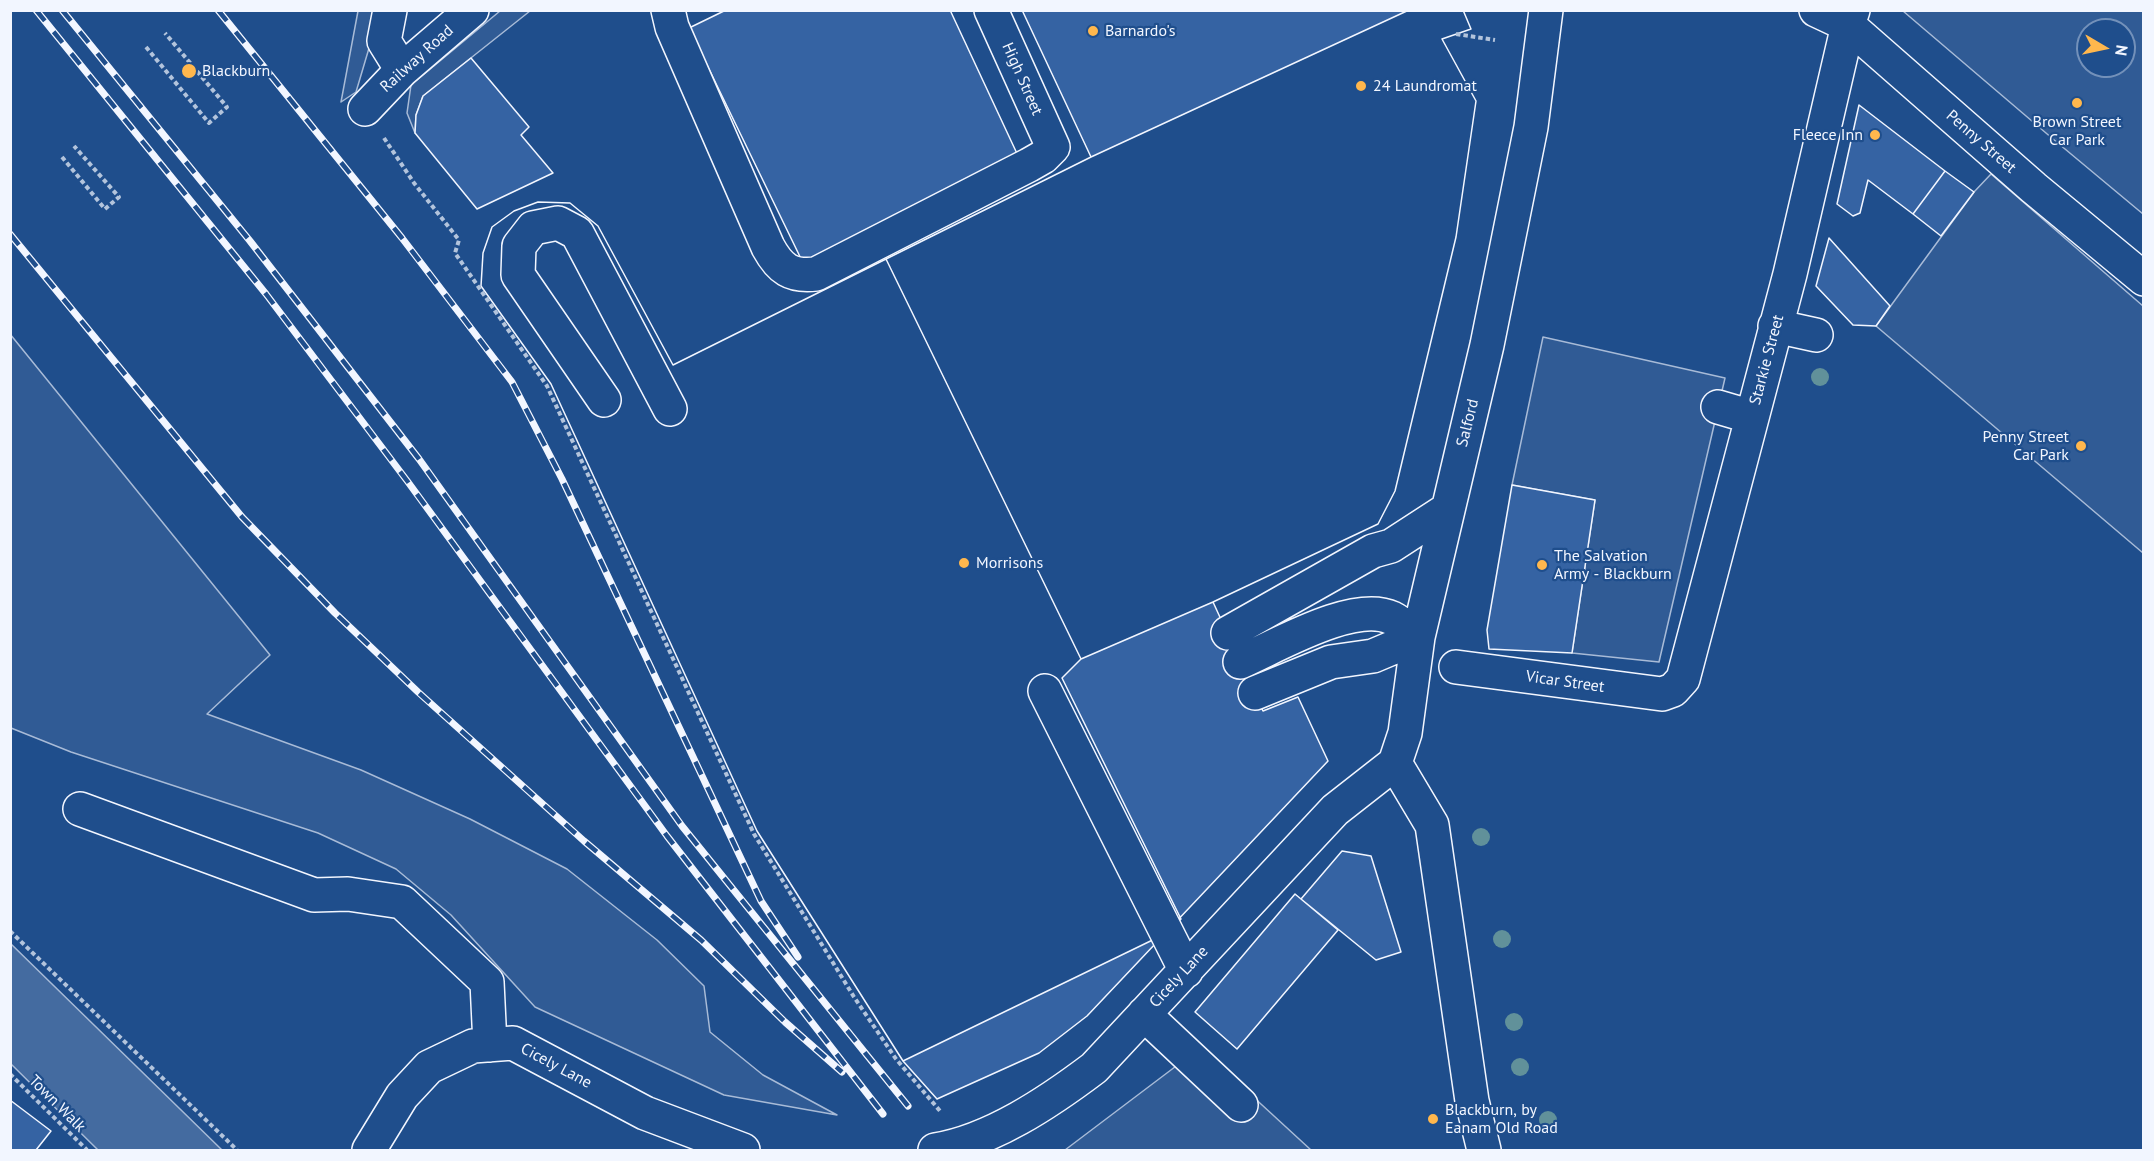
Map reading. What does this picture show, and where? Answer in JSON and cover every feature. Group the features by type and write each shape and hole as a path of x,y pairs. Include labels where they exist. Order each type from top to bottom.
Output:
{"street":[{"path":"390,10 384,41 402,70"},
{"name":"Railway Road","path":"365,109 402,70 471,10"},
{"name":"High Street","path":"668,10 672,27 768,248 777,264 788,272 800,276 816,274 1036,161 1053,147 991,10"},
{"name":"Salford","path":"1395,763 1405,733 1418,637 1487,345 1529,138 1546,10"},
{"name":"Penny Street","path":"1816,10 1851,18 2034,188 2144,279"},
{"name":"Starkie Street","path":"1673,690 1683,679 1689,662 1790,274 1851,18"},
{"path":"604,400 518,275 519,246 533,228 558,223 577,233 670,409"},
{"path":"1775,326 1816,335"},
{"path":"1718,408 1752,417"},
{"path":"1418,637 1392,618 1372,613 1339,619 1234,648 1373,551 1391,546 1448,509"},
{"path":"1255,693 1331,662 1373,656 1418,637"},
{"name":"Vicar Street","path":"1456,667 1647,693 1673,690"},
{"path":"1044,690 1186,971"},
{"path":"1395,763 1432,825 1472,1101 1484,1150"},
{"name":"Cicely Lane","path":"935,1150 981,1135 1050,1101 1094,1068 1335,810 1395,763"},
{"path":"80,809 314,895 348,894 402,902 487,982 490,1045"},
{"path":"1144,1014 1241,1105"},
{"name":"Cicely Lane","path":"369,1150 402,1096 429,1067 473,1046 513,1043 645,1113 743,1150"}],"path":[{"path":"146,46 209,123 227,107 165,33"},
{"path":"1456,34 1495,40"},
{"path":"365,109 414,183 459,240 455,253 547,386 753,834 896,1059 940,1112 951,1108"},
{"path":"63,157 105,209 119,197 74,146"},
{"path":"10,931 237,1150"},
{"name":"Town Walk","path":"10,1074 87,1150"}],"shaded area":[{"path":"358,11 380,11 356,92 341,102"},
{"path":"500,11 530,11 423,96 416,115 415,133 407,113 411,85"},
{"name":"Brown Street Car Park","path":"1903,11 2143,11 2143,214 2053,139"},
{"name":"Penny Street Car Park","path":"1991,174 2143,306 2143,553 1876,326 1974,192"},
{"path":"10,334 270,655 207,714 361,770 470,819 567,869 657,940 704,986 710,1032 763,1075 837,1115 724,1095 535,1007 451,915 396,869 318,833 71,752 11,728"},
{"path":"1543,337 1725,378 1659,662 1572,653 1595,500 1512,485"},
{"path":"10,943 222,1150 98,1150 11,1064"},
{"path":"1200,1048 1311,1150 1065,1150"}],"building":[{"path":"726,10 950,10 1020,160 805,267 689,28"},
{"name":"Morrisons","path":"1022,10 1463,10 1471,29 1442,39 1476,101 1456,237 1395,491 1378,524 1213,602 1263,711 1298,697 1328,761 1087,1016 1039,1053 937,1099 903,1061 757,831 551,384 481,286 483,253 492,227 514,211 538,202 570,203 598,226 673,365 1091,157"},
{"name":"Morrisons","path":"1409,10 1463,10 1471,29 1442,39 1476,101 1456,237 1395,491 1378,524 1213,602 1081,659 886,259 1091,157"},
{"path":"471,58 529,127 521,135 553,173 477,209 415,133 416,115 423,96"},
{"name":"Fleece Inn","path":"1859,105 1945,171 1913,214 1868,180 1860,213 1853,216 1837,204"},
{"path":"1945,171 1974,192 1941,236 1913,214"},
{"path":"538,202 570,203 598,226 673,365 886,259 1081,659 1062,678 1181,919 1167,933 903,1061 757,831 551,384 481,286 483,253 492,227 514,211"},
{"path":"1829,238 1890,306 1876,326 1853,325 1816,286"},
{"name":"The Salvation Army - Blackburn","path":"1512,485 1595,500 1572,653 1489,649 1487,630"},
{"path":"1342,851 1371,856 1401,952 1376,960 1301,899"},
{"path":"1295,894 1338,930 1237,1049 1195,1012"},
{"path":"10,1100 51,1131 36,1150 10,1150"}],"railway":[{"path":"36,10 266,294 408,482 667,836 883,1114"},
{"path":"62,10 250,241 419,459 682,826 908,1106"},
{"path":"218,10 402,238 512,382 562,479 761,901 798,957"},
{"path":"10,234 242,517 335,613 418,692 584,841 701,940 785,1022 842,1072"}],"place":[{"name":"Barnardo's","path":"1093,31"},
{"name":"Blackburn","path":"189,71"},
{"name":"24 Laundromat","path":"1361,86"},
{"name":"Brown Street Car Park","path":"2077,103"},
{"name":"Fleece Inn","path":"1875,135"},
{"name":"Penny Street Car Park","path":"2081,446"},
{"name":"Morrisons","path":"964,563"},
{"name":"The Salvation Army - Blackburn","path":"1542,565"},
{"name":"Blackburn, by Eanam Old Road","path":"1433,1119"}]}
